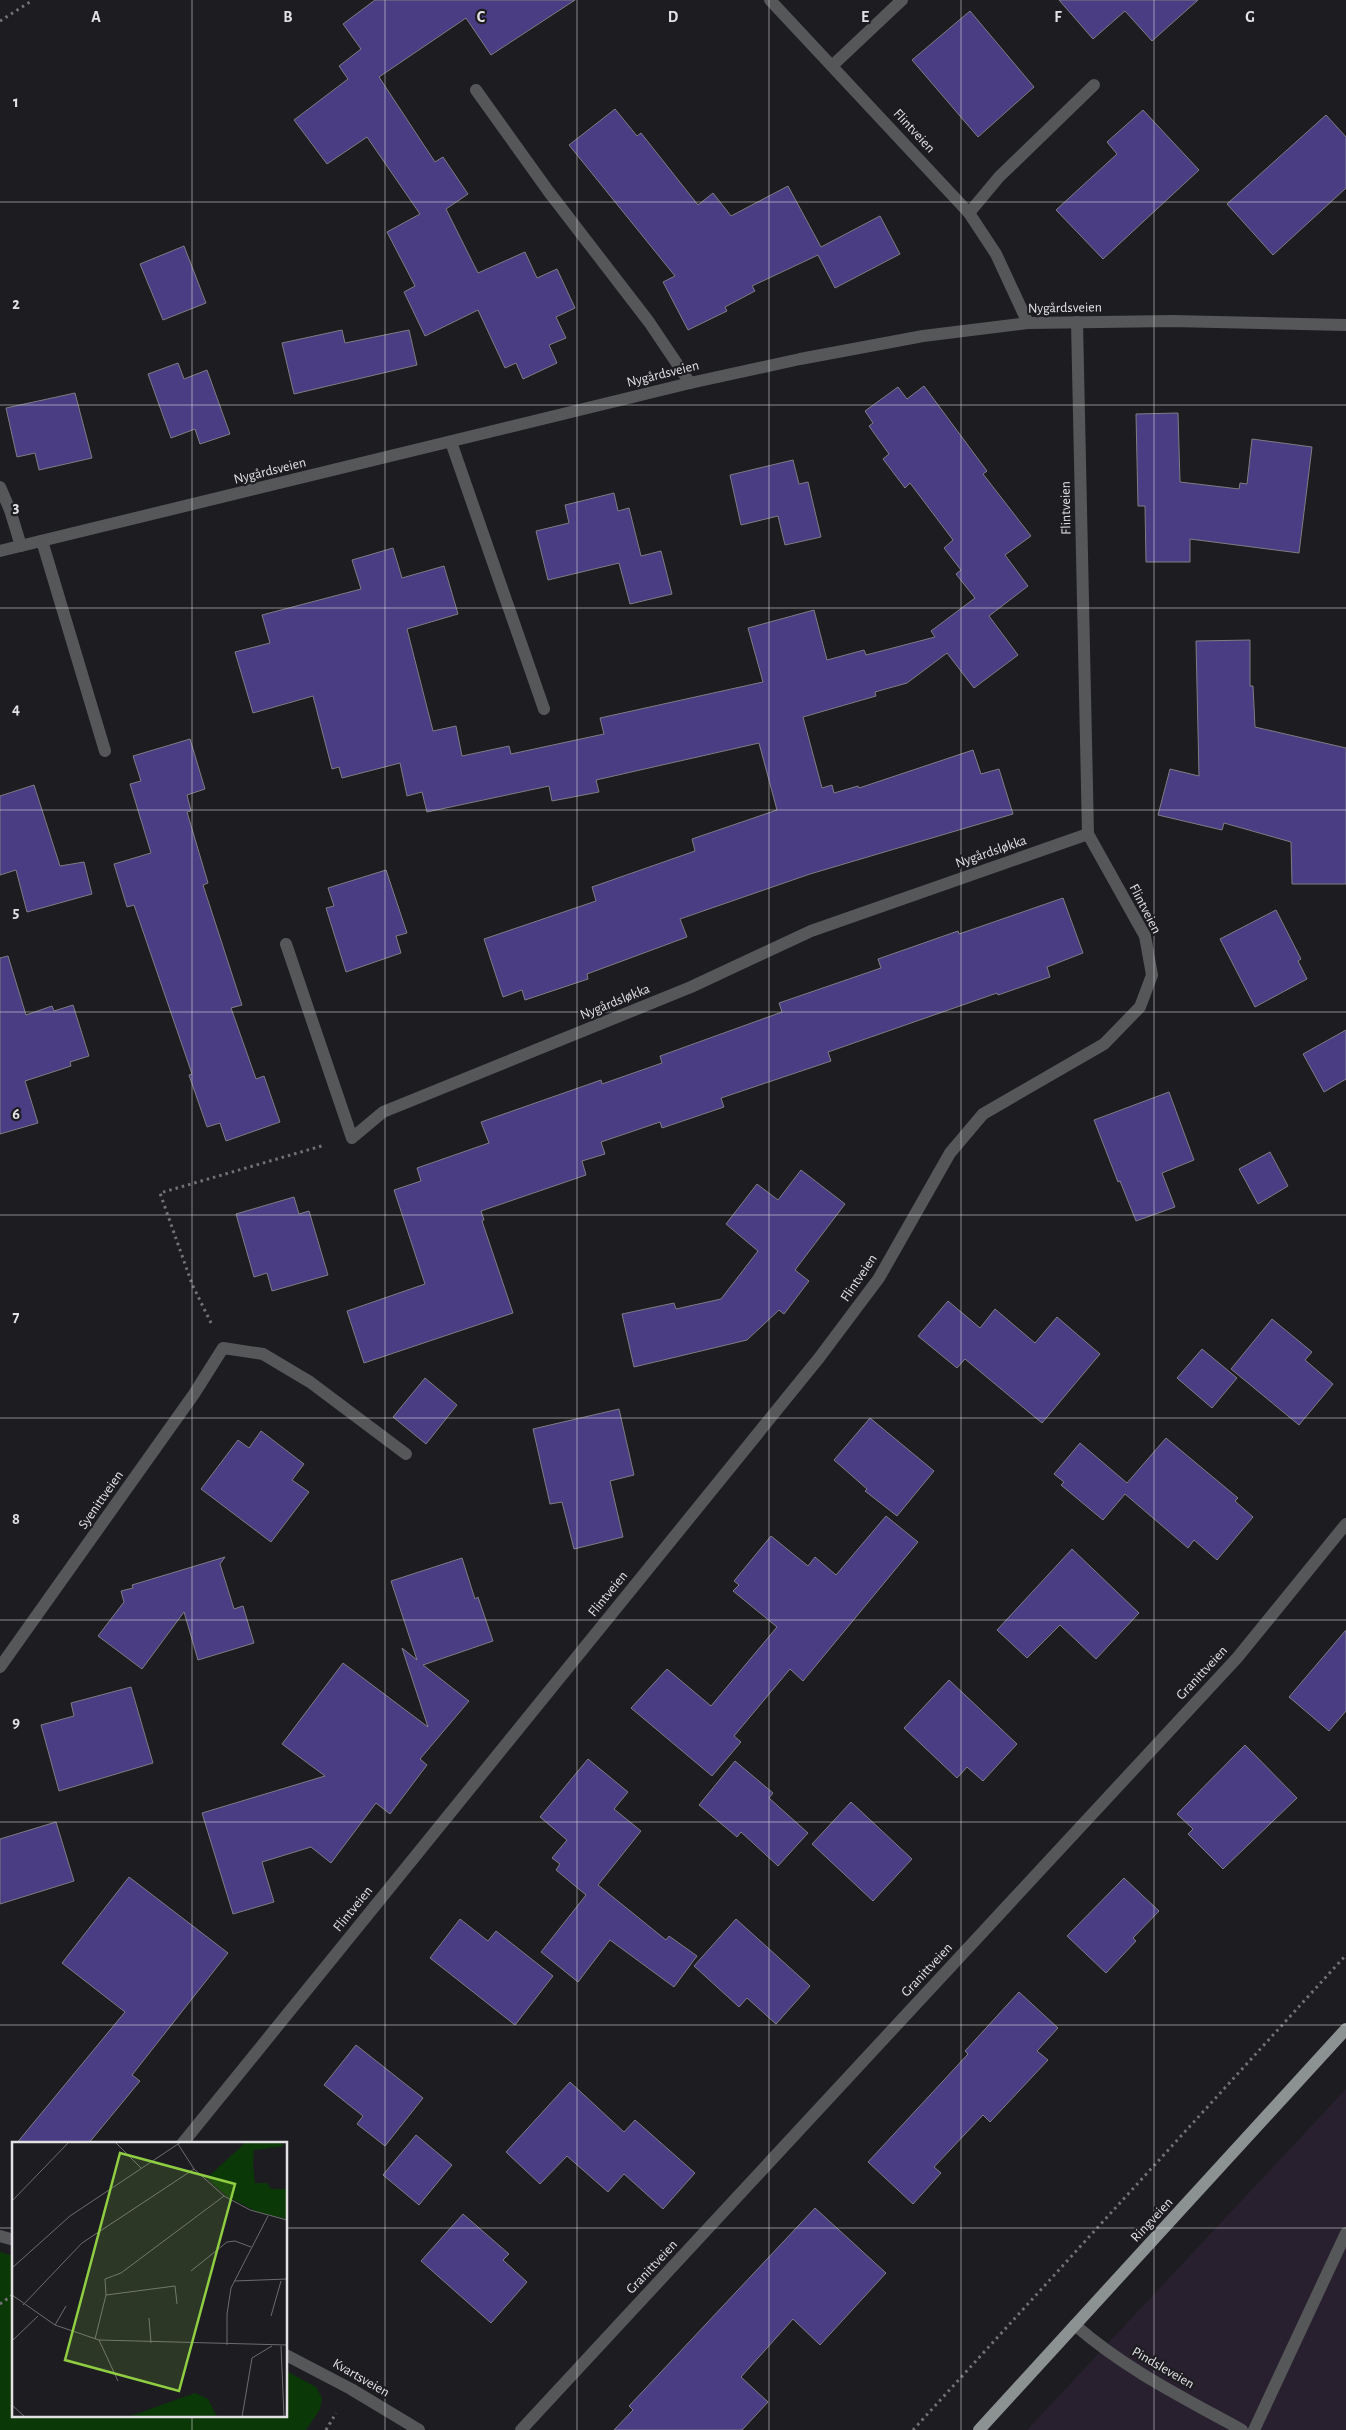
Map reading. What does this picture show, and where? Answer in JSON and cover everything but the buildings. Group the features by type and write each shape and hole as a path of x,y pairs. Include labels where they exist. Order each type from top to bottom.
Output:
{"main road":[{"name":"Ringveien","path":"979,2430 1346,2029"}],"street":[{"name":"Flintveien","path":"770,0 833,65 969,213 996,254 1028,323"},
{"path":"833,65 902,0"},
{"path":"969,213 999,177 1094,85"},
{"path":"476,90 549,192 648,322 690,383"},
{"name":"Nygårdsveien","path":"0,551 690,383 800,358 923,336 1028,323 1172,321 1346,325"},
{"name":"Flintveien","path":"184,2142 819,1358 879,1278 950,1152 983,1114 1104,1044 1140,1007 1152,975 1145,936 1088,834 1077,322"},
{"path":"451,442 544,709"},
{"path":"0,487 10,510 21,546"},
{"path":"42,541 105,751"},
{"name":"Nygårdsløkka","path":"352,1138 383,1112 691,987 811,931 1088,834"},
{"path":"286,944 352,1138"},
{"path":"222,1348 263,1354 310,1382 406,1454"},
{"name":"Syenittveien","path":"0,1667 188,1402 222,1348"},
{"name":"Granittveien","path":"521,2430 1237,1658 1346,1524"},
{"path":"1254,2430 1346,2233"},
{"name":"Pindsleveien","path":"1075,2325 1099,2346 1139,2374 1242,2430"},
{"name":"Kvartsveien","path":"288,2355 351,2389 420,2430"}],"path":[{"path":"0,21 33,0"},
{"path":"222,1348 192,1284 160,1193 352,1138"},
{"path":"912,2430 1346,1956"},
{"path":"0,2304 12,2295"}],"shaded area":[{"path":"1346,2089 1346,2430 1027,2430"}],"green space":[{"path":"0,2252 12,2255 12,2418 288,2418 288,2372 316,2387 322,2398 320,2409 306,2430 0,2430"}]}
